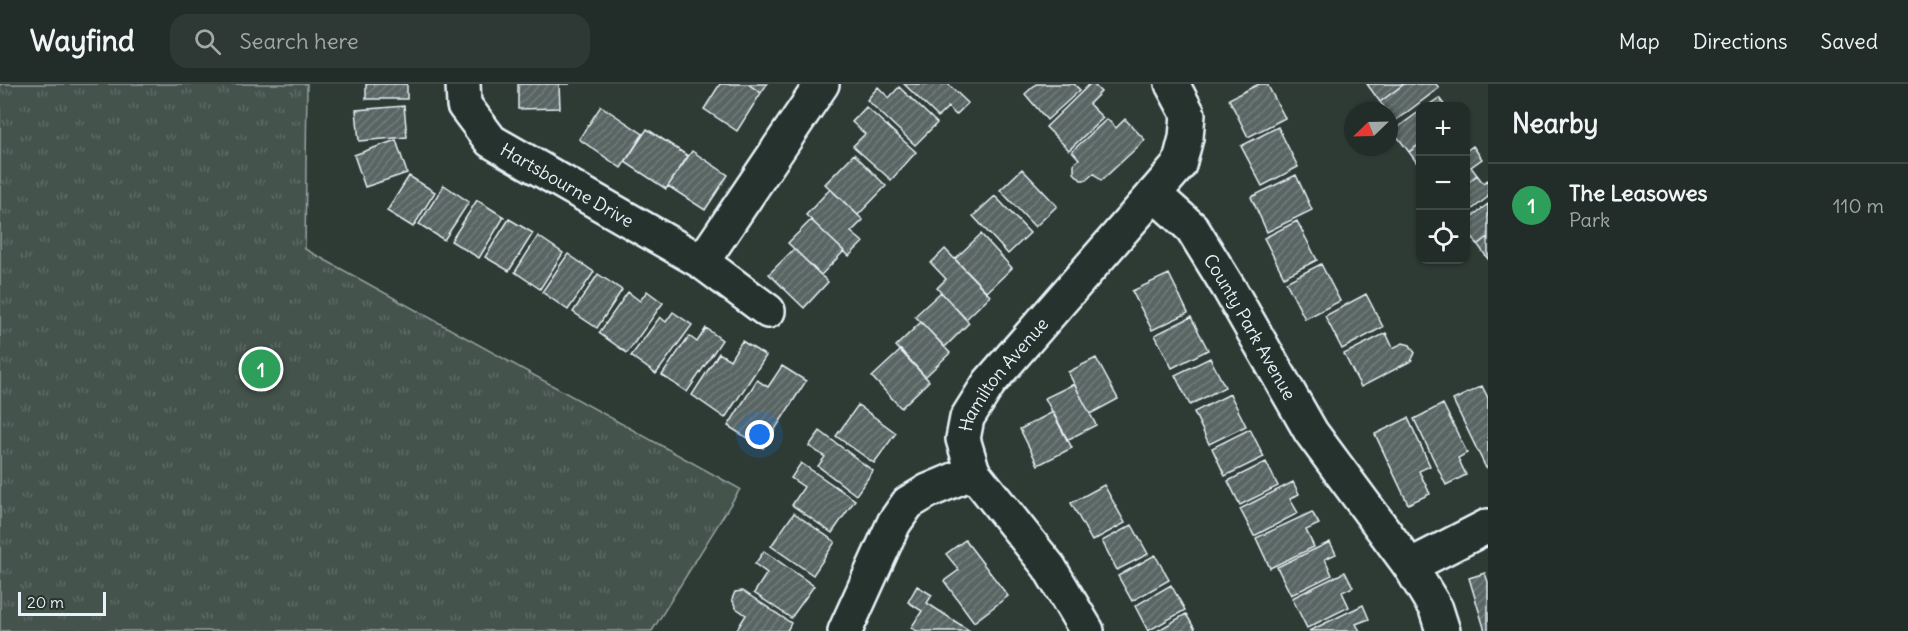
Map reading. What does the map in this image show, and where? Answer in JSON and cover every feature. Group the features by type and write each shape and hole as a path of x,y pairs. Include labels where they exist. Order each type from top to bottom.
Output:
{"street":[{"name":"Hartsbourne Drive","path":"463,84 464,105 491,141 702,262 768,310"},
{"path":"702,262 822,84"},
{"path":"1154,194 1179,165 1186,138 1188,114 1172,84"},
{"name":"Hamilton Avenue","path":"1087,631 1049,567 973,472 963,440 967,418 989,383 1154,194"},
{"name":"County Park Avenue","path":"1154,194 1192,228 1311,432 1410,566 1436,609 1443,631"},
{"path":"845,631 894,523 908,503 928,491 973,472"},
{"path":"1410,566 1488,525"}],"green space":[{"path":"0,84 307,84 305,249 740,489 652,631 0,631"}],"building":[{"path":"366,84 407,84 407,99 366,99"},
{"path":"518,84 559,84 560,108 518,109"},
{"path":"720,84 748,84 761,93 737,131 704,109"},
{"path":"748,84 767,84 761,93"},
{"path":"904,84 948,84 968,103 956,115 948,107 938,117"},
{"path":"1036,84 1074,84 1080,90 1047,120 1025,94"},
{"path":"1090,84 1101,92 1089,104 1103,118 1069,150 1046,127"},
{"path":"1259,84 1267,84 1285,118 1248,137 1229,99"},
{"path":"1367,84 1404,84 1380,102"},
{"path":"1404,84 1436,84 1439,88 1420,102 1416,102 1416,105 1398,119 1398,102 1380,102"},
{"path":"878,87 889,98 899,87 937,123 915,145 867,100"},
{"path":"404,106 407,137 359,141 356,110"},
{"path":"601,106 643,134 621,168 579,139"},
{"path":"866,107 916,152 891,180 853,146 865,134 852,122"},
{"path":"1416,114 1416,147 1409,152 1398,138 1398,127"},
{"path":"1107,119 1116,128 1125,119 1145,140 1101,181 1094,173 1086,180 1081,180 1074,173 1074,164 1079,159 1072,151"},
{"path":"1278,127 1298,167 1262,186 1241,146"},
{"path":"647,129 688,156 666,189 625,162"},
{"path":"396,140 407,173 365,187 354,155"},
{"path":"1473,146 1482,159 1471,167 1477,175 1470,181 1470,156 1470,148"},
{"path":"1416,147 1416,162 1409,152"},
{"path":"692,151 728,175 705,210 668,186"},
{"path":"854,154 886,186 858,215 825,184"},
{"path":"1022,169 1057,206 1035,227 1000,190"},
{"path":"1296,175 1312,210 1267,232 1251,197"},
{"path":"1477,175 1483,183 1488,180 1488,197 1470,211 1470,210 1470,181"},
{"path":"409,176 435,192 413,227 387,211"},
{"path":"444,185 469,202 444,240 419,224"},
{"path":"830,189 863,220 851,232 863,242 849,256 806,215"},
{"path":"995,196 1030,233 1008,254 973,216"},
{"path":"477,200 504,217 479,258 451,241"},
{"path":"1488,204 1488,237 1478,245 1470,234 1470,218"},
{"path":"509,219 533,233 509,271 485,257"},
{"path":"811,220 844,251 821,275 788,243"},
{"path":"1297,221 1317,260 1284,277 1264,238"},
{"path":"981,234 1012,268 987,292 955,259"},
{"path":"538,236 563,253 540,289 515,272"},
{"path":"1488,237 1488,259 1478,245"},
{"path":"794,249 828,282 804,308 769,274"},
{"path":"945,249 990,296 966,319 937,288 946,279 931,263"},
{"path":"568,254 594,272 568,310 542,292"},
{"path":"1321,264 1340,301 1305,319 1286,282"},
{"path":"598,274 622,290 597,328 573,312"},
{"path":"1169,274 1188,313 1152,330 1132,291"},
{"path":"647,291 663,303 627,353 599,333 628,292 640,301"},
{"path":"941,292 969,323 945,347 915,316"},
{"path":"1366,294 1383,327 1342,349 1325,316"},
{"path":"673,312 692,325 656,374 631,356 660,317 666,322"},
{"path":"1191,317 1208,350 1172,368 1155,335"},
{"path":"921,322 950,353 925,377 896,346"},
{"path":"706,328 722,340 687,392 662,375 689,336 697,342"},
{"path":"1386,333 1393,348 1403,343 1410,345 1415,353 1411,361 1361,387 1344,354"},
{"path":"742,341 766,356 725,418 692,395 719,353 730,360"},
{"path":"901,350 929,381 901,408 872,377"},
{"path":"1096,358 1118,399 1090,414 1068,372"},
{"path":"1210,358 1225,387 1190,405 1175,375"},
{"path":"782,366 806,381 763,448 728,426 757,380 768,387"},
{"path":"1074,384 1096,425 1067,440 1045,398"},
{"path":"1482,386 1488,398 1488,467 1486,468 1453,400"},
{"path":"1230,394 1246,426 1209,444 1194,412"},
{"path":"1443,404 1467,453 1458,458 1466,475 1446,485 1414,419"},
{"path":"858,405 896,433 874,463 836,436"},
{"path":"1053,412 1072,448 1038,465 1020,429"},
{"path":"1408,418 1430,466 1419,471 1430,494 1408,504 1375,434"},
{"path":"1250,429 1264,457 1225,476 1212,448"},
{"path":"820,431 873,471 856,495 818,466 825,457 809,446"},
{"path":"1266,462 1278,486 1240,505 1228,481"},
{"path":"801,463 855,500 832,533 792,505 804,487 791,478"},
{"path":"1293,482 1299,494 1290,499 1298,513 1254,536 1240,509"},
{"path":"1104,485 1125,523 1092,541 1071,503"},
{"path":"1312,512 1319,524 1306,530 1314,547 1270,568 1256,538"},
{"path":"794,513 835,542 813,575 771,546"},
{"path":"1132,525 1148,554 1117,570 1102,541"},
{"path":"965,540 1008,596 974,622 944,581 959,570 946,554"},
{"path":"1330,542 1336,554 1325,559 1332,575 1291,595 1277,567"},
{"path":"764,551 814,586 791,618 754,593 767,573 755,564"},
{"path":"1155,555 1169,580 1132,601 1118,576"},
{"path":"1345,572 1353,587 1342,592 1349,607 1307,628 1292,598"},
{"path":"1485,573 1488,582 1488,631 1485,631 1469,578"},
{"path":"1171,585 1185,610 1148,631 1135,606"},
{"path":"917,586 932,595 927,603 970,631 917,631 911,628 922,611 908,602"},
{"path":"743,591 791,623 787,631 736,631 746,615 736,608 732,599 735,592"},
{"path":"1363,605 1369,619 1356,624 1360,631 1309,631"},
{"path":"1186,614 1196,631 1157,631"}],"place":[{"name":"The Leasowes","path":"261,369"}]}
